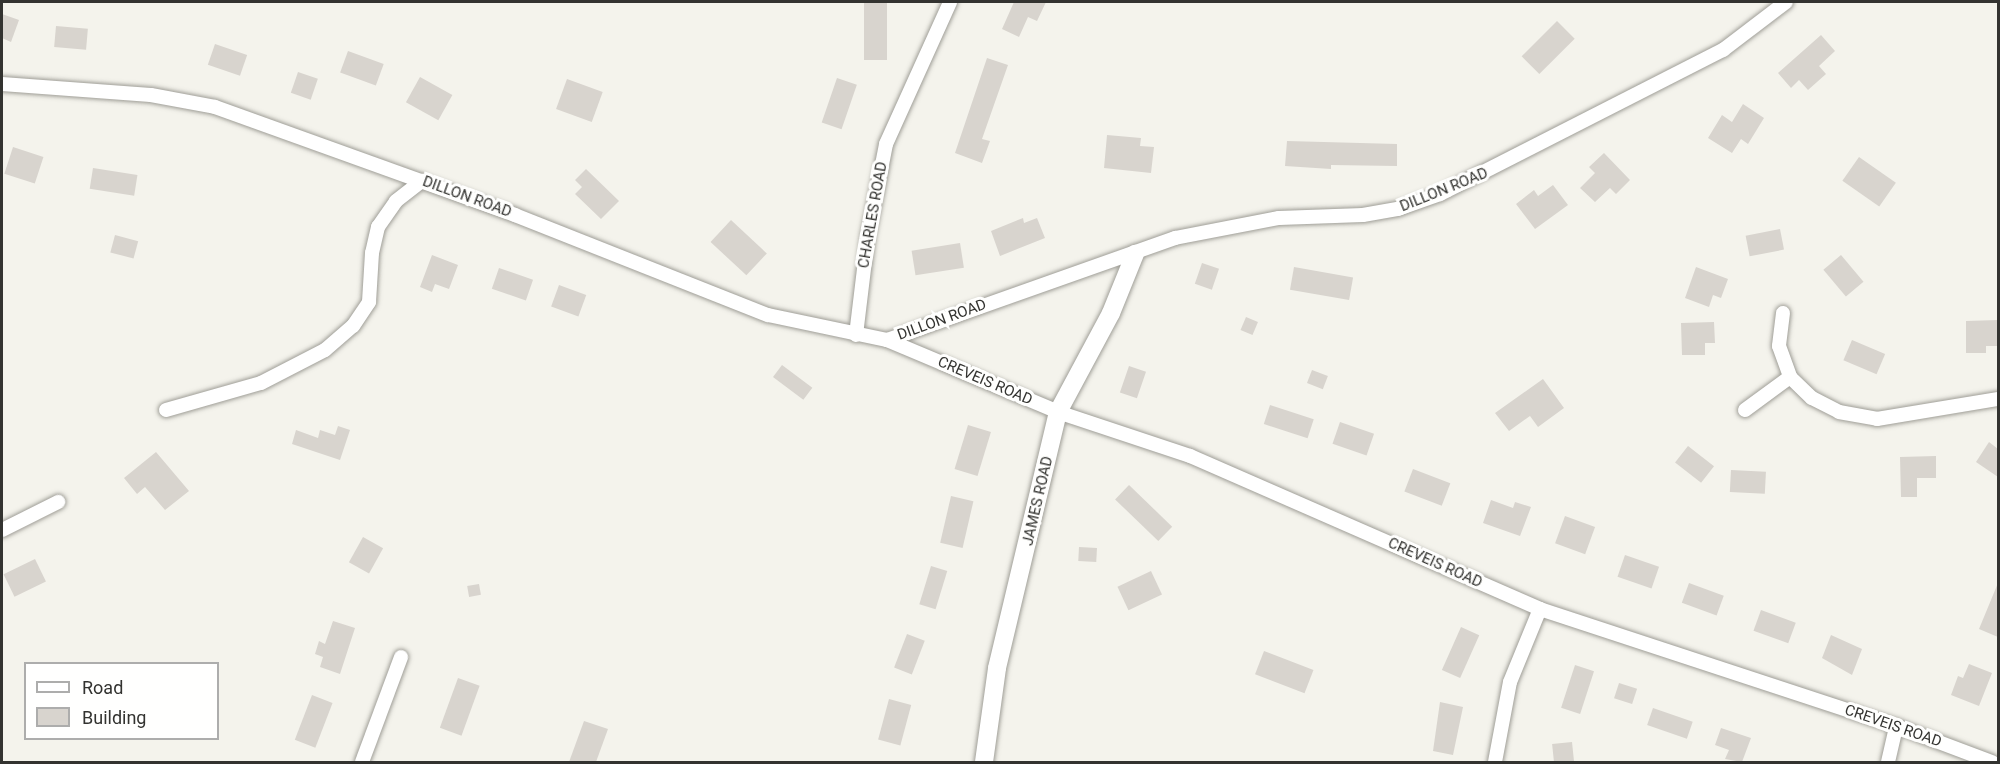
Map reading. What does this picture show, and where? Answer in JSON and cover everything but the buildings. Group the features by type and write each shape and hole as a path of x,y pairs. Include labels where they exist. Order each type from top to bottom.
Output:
{"street":[{"name":"CHARLES ROAD","path":"856,335 868,236 886,144 950,2"},
{"name":"DILLON ROAD","path":"2,84 179,99 214,107 422,181 768,315 887,340 1217,228 1279,218 1363,215 1398,209 1440,195 1723,50 1786,2"},
{"path":"166,410 272,378 326,350 353,326 369,302 372,253 378,227 396,201 422,181"},
{"name":"JAMES ROAD","path":"984,762 997,668 1058,412 1111,313 1135,254"},
{"path":"1783,313 1779,346 1790,377 1812,398 1839,412 1877,419 1998,399"},
{"name":"CREVEIS ROAD","path":"887,340 1058,412 1190,456 1540,609 1896,726 1992,762"},
{"path":"1745,410 1790,377"},
{"path":"2,530 58,502"},
{"path":"1495,762 1510,682 1540,609"},
{"path":"362,762 401,657"},
{"path":"1888,762 1896,726"}]}
